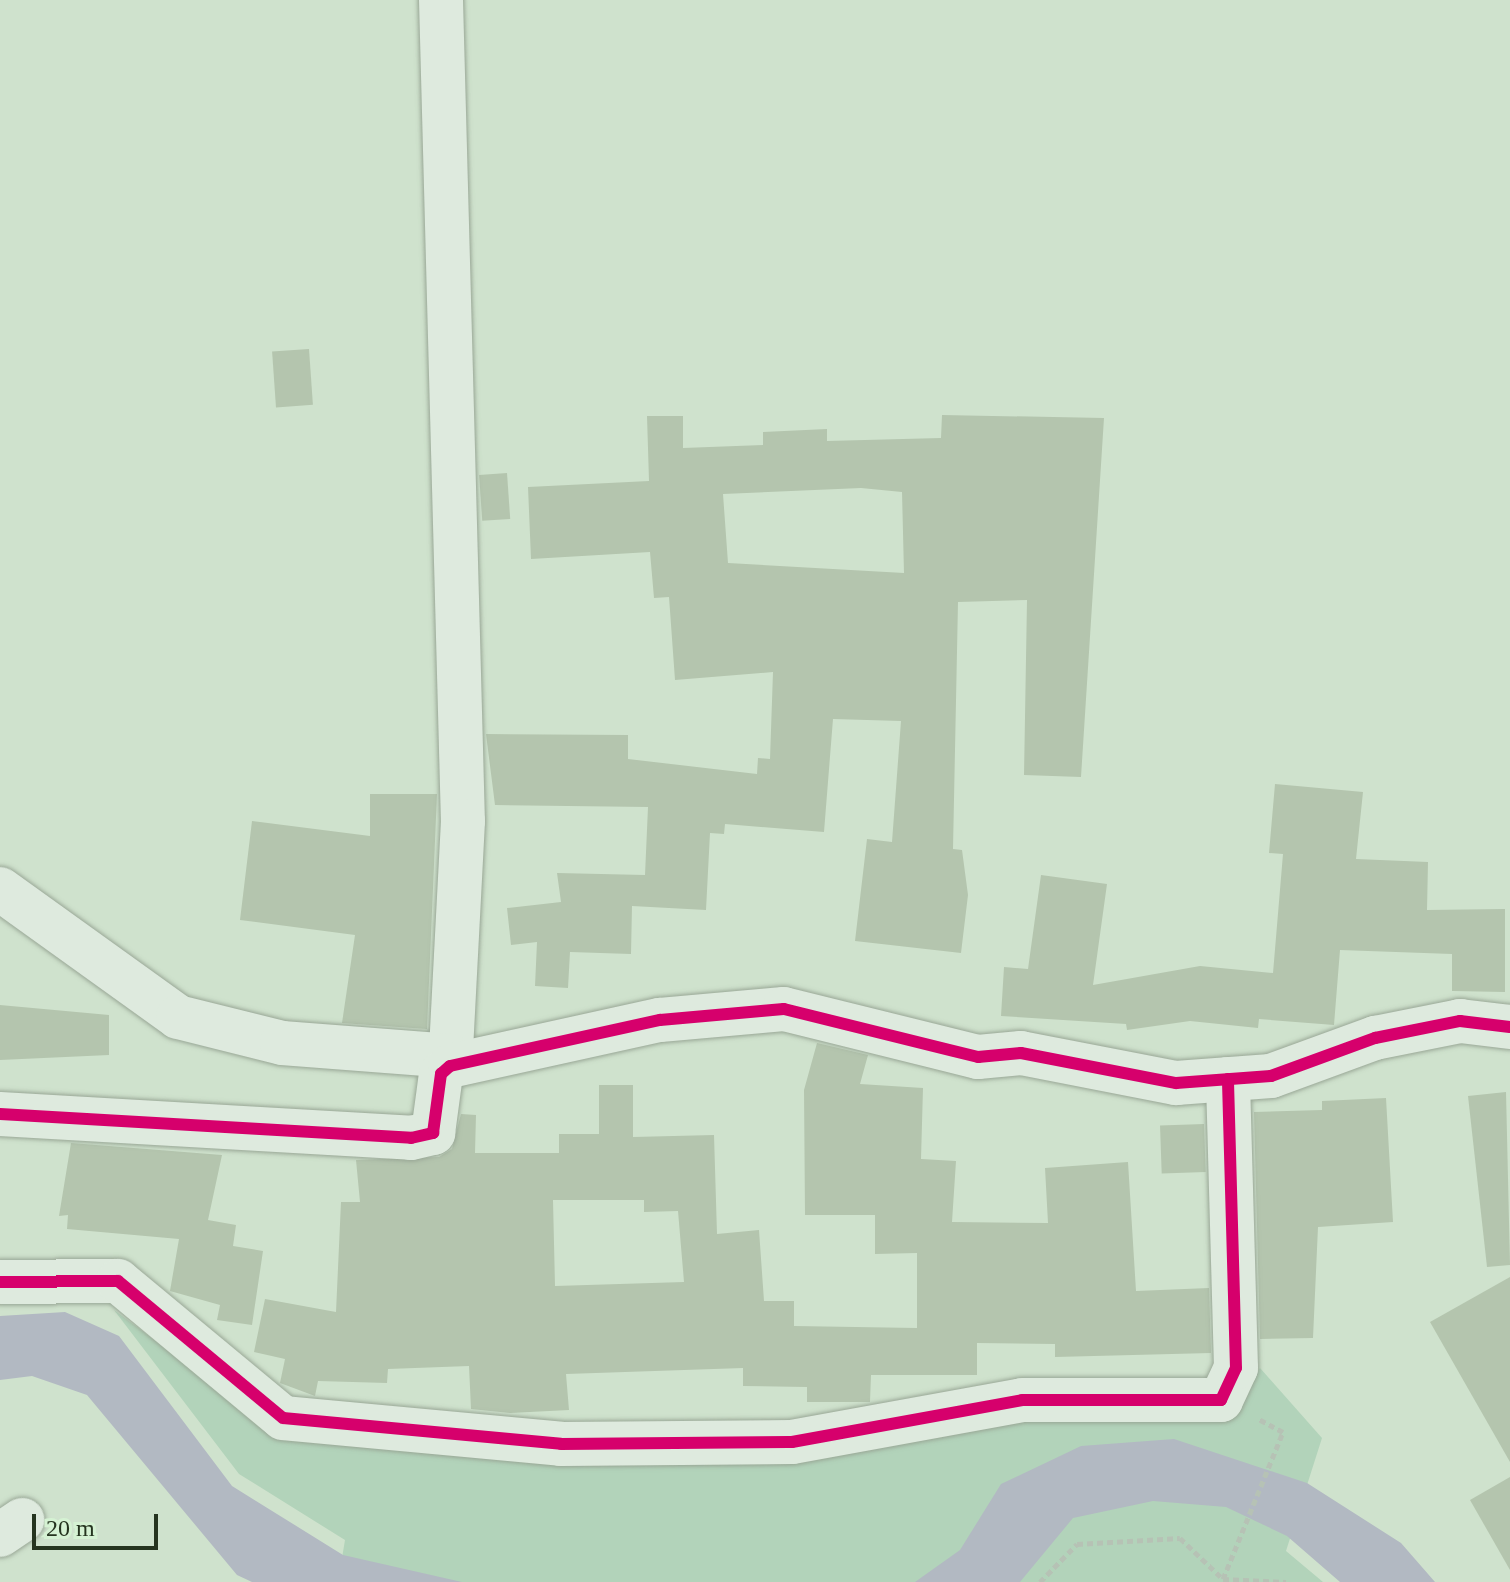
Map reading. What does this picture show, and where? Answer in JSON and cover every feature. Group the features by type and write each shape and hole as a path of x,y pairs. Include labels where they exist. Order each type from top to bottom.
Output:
{"street":[{"path":"0,1114 411,1138 433,1133 441,1074 451,1061 463,821 441,0"},
{"path":"0,889 178,1017 282,1043 451,1061 660,1020 784,1009 978,1057 1021,1053 1176,1083 1271,1076 1375,1038 1460,1021 1510,1027"},
{"path":"0,1282 118,1281 283,1418 561,1444 792,1442 1022,1400 1221,1400 1236,1368 1228,1079"}],"path":[{"path":"1223,1579 1272,1459"},
{"path":"1040,1582 1077,1544 1180,1538 1223,1579 1286,1582"}],"green space":[{"path":"114,1310 281,1434 1048,1414 1225,1418 1260,1368 1322,1438 1286,1551 1323,1582 338,1582 345,1540 239,1474"}],"shaded area":[{"path":"65,1312 119,1336 232,1486 343,1555 462,1582 252,1582 237,1575 87,1395 32,1376 0,1380 0,1316"},
{"path":"1174,1439 1307,1483 1401,1543 1435,1582 1340,1582 1287,1536 1226,1507 1153,1501 1073,1518 1020,1582 915,1582 960,1550 1001,1484 1081,1446"}],"building":[{"path":"309,349 313,405 276,407 272,352"},
{"path":"942,415 1104,418 1081,777 1024,775 1027,600 958,602 953,849 962,850 968,895 961,953 855,941 867,839 892,842 901,721 833,719 824,832 725,824 724,834 710,833 706,910 632,906 631,954 570,952 568,988 535,986 537,942 511,945 507,908 561,902 557,873 645,875 648,807 495,805 486,734 628,735 628,759 757,774 758,758 770,759 773,672 675,680 669,597 654,598 650,552 531,559 528,487 649,481 647,416 683,416 683,448 763,445 763,432 827,429 827,441 941,438","holes":["861,488 902,492 904,573 728,563 723,494"]},
{"path":"507,473 510,519 482,521 479,475"},
{"path":"1275,784 1363,792 1356,859 1428,862 1427,910 1505,909 1505,992 1452,991 1452,954 1340,950 1334,1025 1259,1019 1258,1028 1190,1021 1127,1030 1126,1024 1001,1016 1004,967 1028,969 1041,875 1107,884 1093,985 1200,966 1273,973 1283,854 1269,853"},
{"path":"370,794 437,794 427,1029 342,1023 355,935 240,920 252,821 370,836"},
{"path":"0,1005 109,1015 109,1055 0,1060"},
{"path":"817,1043 868,1055 860,1084 923,1088 921,1159 956,1161 952,1222 1048,1223 1045,1168 1128,1162 1136,1291 1209,1288 1211,1353 1055,1357 1055,1344 977,1343 977,1375 871,1375 870,1402 807,1402 807,1387 743,1386 743,1368 566,1374 569,1410 510,1413 471,1409 469,1366 388,1369 387,1383 318,1381 315,1396 280,1383 285,1359 254,1352 265,1299 336,1312 341,1202 360,1202 356,1160 439,1157 452,1149 461,1114 476,1115 475,1153 559,1153 559,1134 599,1134 599,1085 633,1085 633,1137 714,1135 717,1234 759,1230 764,1301 794,1301 794,1326 917,1328 917,1253 875,1254 875,1215 805,1215 804,1090","holes":["553,1200 644,1200 644,1212 678,1211 684,1282 555,1286"]},
{"path":"1506,1092 1510,1265 1487,1267 1468,1096"},
{"path":"1386,1098 1393,1222 1318,1227 1313,1338 1260,1339 1254,1112 1322,1110 1322,1101"},
{"path":"1204,1124 1206,1172 1162,1174 1160,1126"},
{"path":"71,1143 222,1155 208,1220 236,1225 233,1246 263,1251 252,1325 217,1320 220,1305 170,1291 179,1239 67,1229 68,1215 59,1216"},
{"path":"1510,1277 1510,1462 1430,1322"},
{"path":"1510,1477 1510,1570 1470,1500"}],"cycle path":[{"path":"0,1114 411,1138 433,1133 441,1074 450,1066 660,1020 784,1009 978,1057 1021,1053 1176,1083 1271,1076 1375,1038 1460,1021 1510,1027"},
{"path":"0,1282 118,1281 283,1418 561,1444 792,1442 1022,1400 1221,1400 1236,1368 1228,1079"}]}
